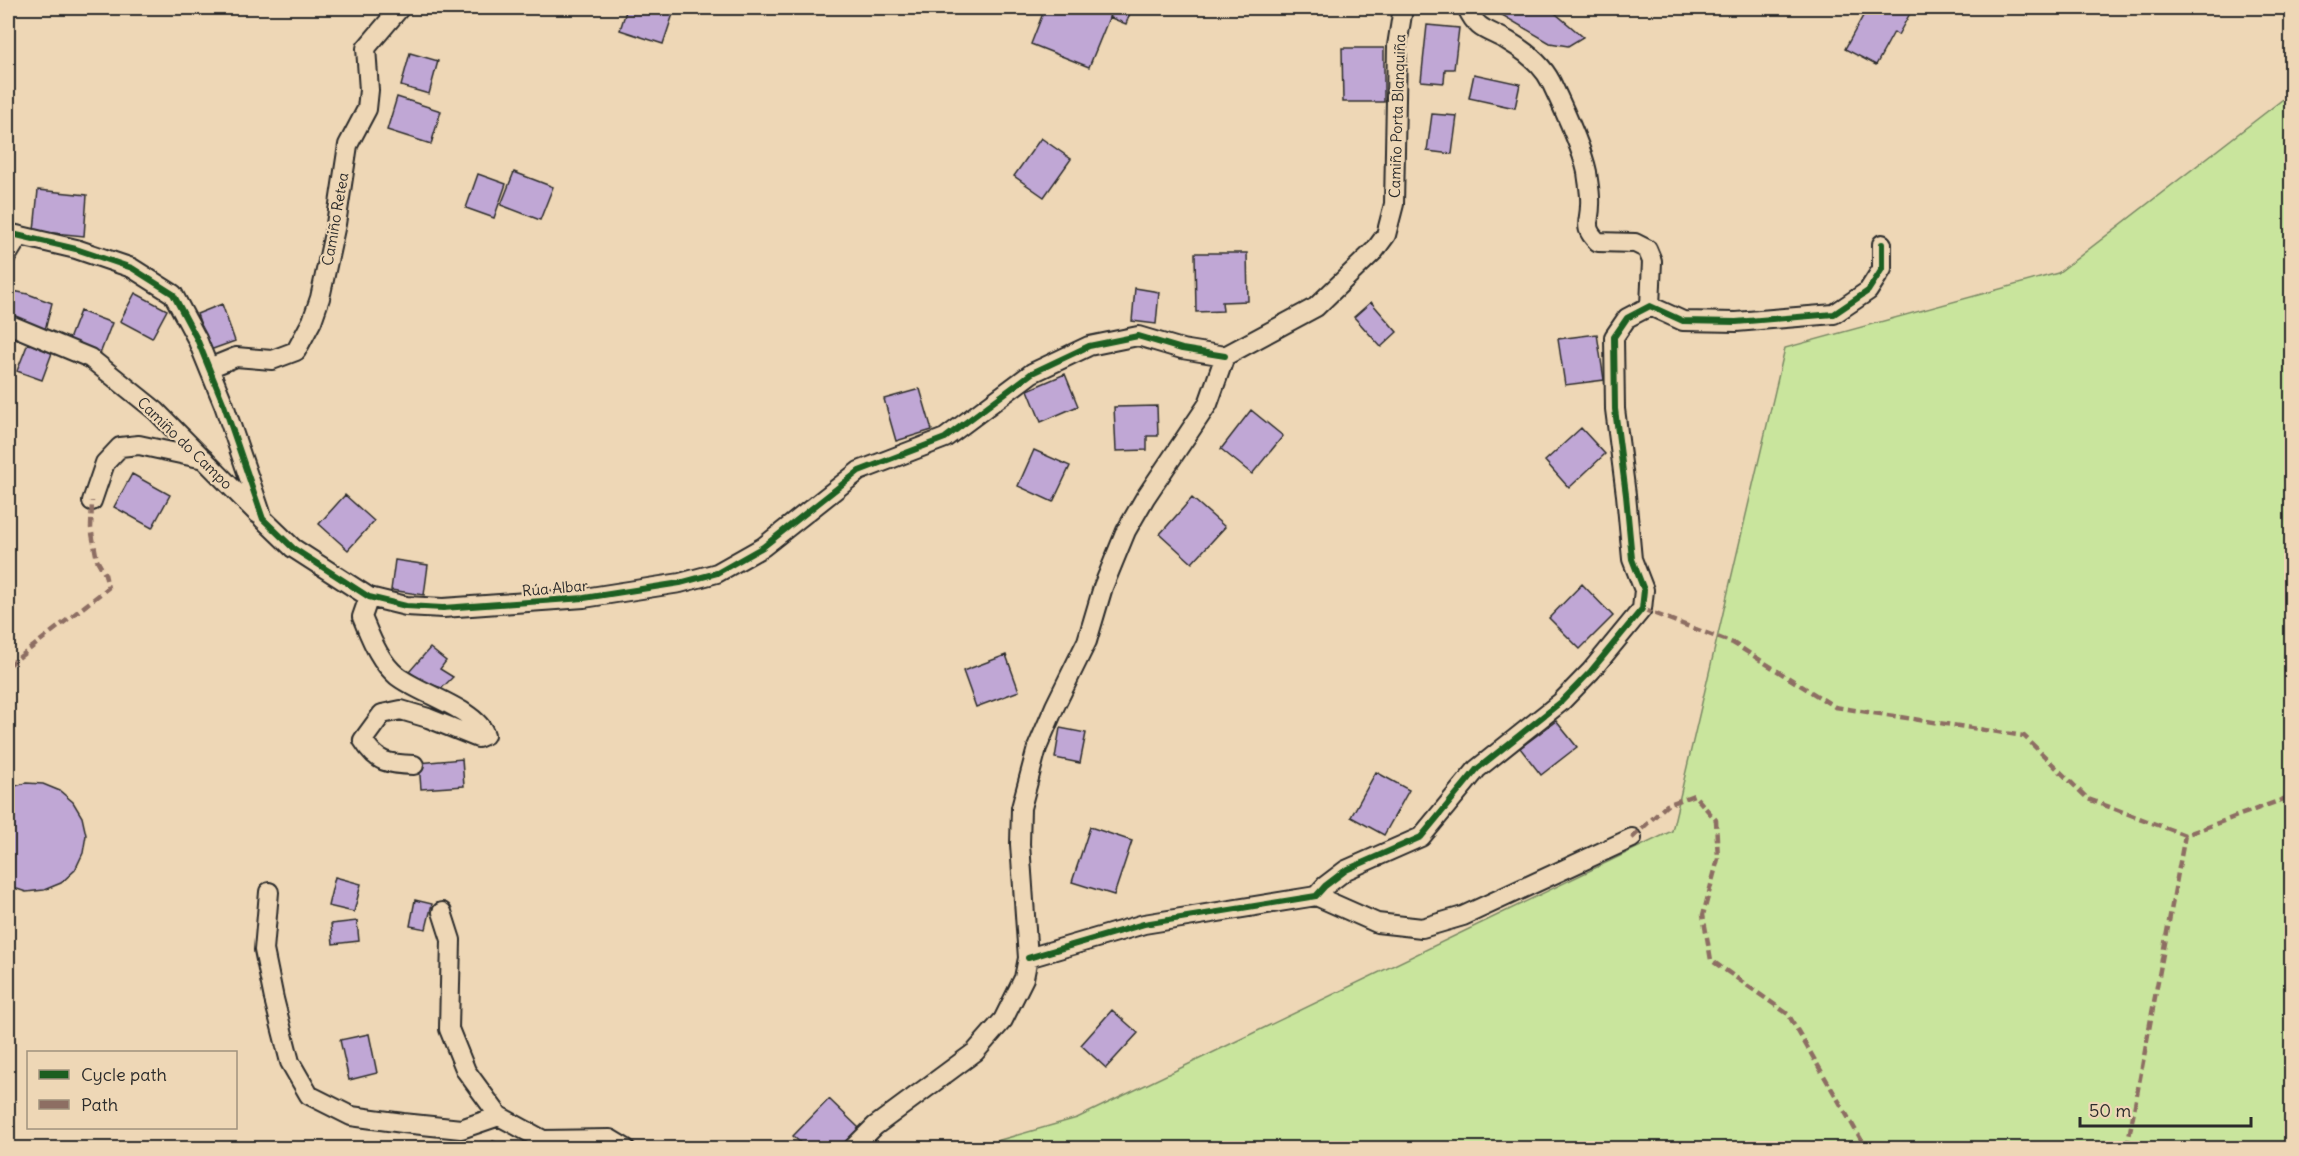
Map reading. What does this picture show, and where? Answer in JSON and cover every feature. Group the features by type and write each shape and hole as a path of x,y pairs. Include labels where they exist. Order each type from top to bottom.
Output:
{"street":[{"name":"Camiño Retea","path":"209,368 236,357 272,360 296,351 307,331 320,298 336,224 348,145 367,109 369,90 366,48 400,8"},
{"name":"Camiño Porta Blanquiña","path":"1225,356 1316,307 1375,250 1386,235 1394,204 1397,46 1403,8"},
{"path":"1467,8 1472,19 1486,32 1507,41 1539,64 1550,81 1580,150 1586,171 1590,205 1587,222 1590,234 1598,242 1635,243 1647,249 1652,261 1650,306"},
{"name":"Rúa Albar","path":"13,234 76,249 132,268 173,294 209,368 224,405 263,519 293,548 369,597 406,606 443,608 584,598 680,583 717,573 763,547 859,471 945,438 1032,373 1089,346 1138,336 1182,348 1225,356"},
{"path":"8,254 13,234"},
{"path":"1650,306 1683,321 1736,322 1834,314 1868,291 1882,269 1882,243"},
{"path":"1316,896 1324,886 1346,870 1421,837 1477,769 1561,702 1591,671 1641,609 1644,590 1632,559 1614,409 1614,337 1627,318 1650,306"},
{"name":"Camiño do Campo","path":"8,324 90,358 156,411 263,519"},
{"path":"853,1149 875,1126 975,1052 1003,1020 1024,978 1028,958 1020,844 1022,808 1037,748 1087,642 1103,587 1126,531 1145,498 1208,404 1225,356"},
{"path":"92,501 105,463 120,447 139,445 204,459"},
{"path":"369,597 362,616 378,654 398,676 456,708 483,728 485,735 478,738 428,718 400,710 382,714 363,740 377,759 414,765"},
{"path":"1028,958 1144,924 1316,896 1377,923 1422,928 1463,916 1632,838"},
{"path":"269,892 264,950 290,1062 309,1095 351,1116 403,1123 461,1129 499,1116"},
{"path":"442,912 451,940 449,1029 466,1071 499,1116 543,1140 610,1139 625,1149"}],"green space":[{"path":"2291,93 2291,1148 972,1148 1077,1118 1672,831 1785,348 2058,273"}],"building":[{"path":"627,8 675,8 663,44 620,30"},
{"path":"957,8 983,8 982,13"},
{"path":"1045,8 1113,8 1089,67 1031,44"},
{"path":"1113,8 1132,8 1126,24 1109,17"},
{"path":"1505,8 1549,8 1583,37 1568,46 1550,43 1502,15"},
{"path":"1851,8 1913,8 1898,35 1894,32 1876,65 1845,49 1864,14"},
{"path":"1427,25 1459,28 1454,69 1445,69 1444,83 1421,81"},
{"path":"1342,48 1384,48 1384,102 1343,102"},
{"path":"410,53 438,61 429,94 401,86"},
{"path":"1474,74 1520,84 1515,108 1469,98"},
{"path":"397,97 441,111 431,144 387,130"},
{"path":"1432,114 1457,116 1452,154 1427,151"},
{"path":"1041,138 1071,159 1044,197 1014,176"},
{"path":"514,172 553,187 540,220 501,205"},
{"path":"478,174 506,184 494,218 466,208"},
{"path":"38,190 87,195 84,236 34,231"},
{"path":"1195,253 1247,253 1248,301 1222,302 1223,311 1196,312"},
{"path":"1135,288 1159,292 1156,324 1132,321"},
{"path":"8,290 28,294 52,303 45,330 8,316"},
{"path":"135,293 167,310 152,338 120,321"},
{"path":"1371,302 1397,332 1381,347 1354,317"},
{"path":"222,304 235,341 210,350 197,314"},
{"path":"80,311 112,323 100,354 68,342"},
{"path":"1597,334 1604,380 1565,385 1558,339"},
{"path":"28,343 52,353 42,380 17,371"},
{"path":"1065,374 1078,406 1041,422 1028,390"},
{"path":"920,389 932,430 896,441 884,399"},
{"path":"1157,406 1158,436 1147,436 1147,450 1116,451 1114,407"},
{"path":"1251,410 1283,436 1252,474 1221,449"},
{"path":"1581,428 1605,454 1569,488 1545,461"},
{"path":"1034,450 1070,466 1053,502 1018,486"},
{"path":"132,474 170,495 152,528 114,507"},
{"path":"345,495 374,521 348,550 319,524"},
{"path":"1192,498 1225,527 1192,563 1160,534"},
{"path":"395,560 428,565 424,595 391,590"},
{"path":"1582,584 1613,616 1580,649 1549,618"},
{"path":"430,648 446,661 440,669 453,677 442,688 426,683 409,672"},
{"path":"1006,655 1019,691 976,707 963,671"},
{"path":"1556,721 1577,747 1541,775 1520,748"},
{"path":"1060,728 1086,733 1080,763 1055,758"},
{"path":"462,759 464,786 421,789 419,763"},
{"path":"1376,772 1409,790 1384,835 1351,817"},
{"path":"26,783 43,784 60,791 73,802 82,817 86,835 83,853 75,870 61,883 44,890 26,892 8,886 8,788"},
{"path":"1090,827 1132,841 1114,895 1072,882"},
{"path":"335,877 361,884 354,912 328,906"},
{"path":"415,900 432,904 426,929 410,926"},
{"path":"357,921 359,941 333,944 331,924"},
{"path":"1112,1010 1138,1033 1106,1068 1081,1045"},
{"path":"369,1034 377,1073 349,1080 340,1040"},
{"path":"829,1099 859,1128 839,1148 806,1148 793,1136"},
{"path":"493,1141 509,1148 489,1148"}],"marked path":[{"path":"8,666 108,588 105,574 97,560 91,528 92,501"},
{"path":"1642,609 1733,643 1835,707 2024,736 2088,799 2185,835 2292,796"},
{"path":"1632,838 1667,805 1694,795 1716,820 1718,859 1703,915 1711,960 1788,1014 1866,1148"},
{"path":"2127,1148 2185,835"}],"cycle path":[{"path":"8,233 76,249 132,268 173,294 197,339 224,405 263,519 293,548 369,597 406,606 443,608 584,598 680,583 717,573 763,547 859,471 945,438 1032,373 1089,346 1138,336 1182,349 1225,356"},
{"path":"1028,958 1144,924 1316,896 1346,870 1421,837 1477,769 1561,702 1591,671 1642,609 1644,590 1632,559 1615,409 1614,337 1627,318 1650,306 1683,321 1736,322 1834,314 1868,291 1882,269 1882,244"}]}
